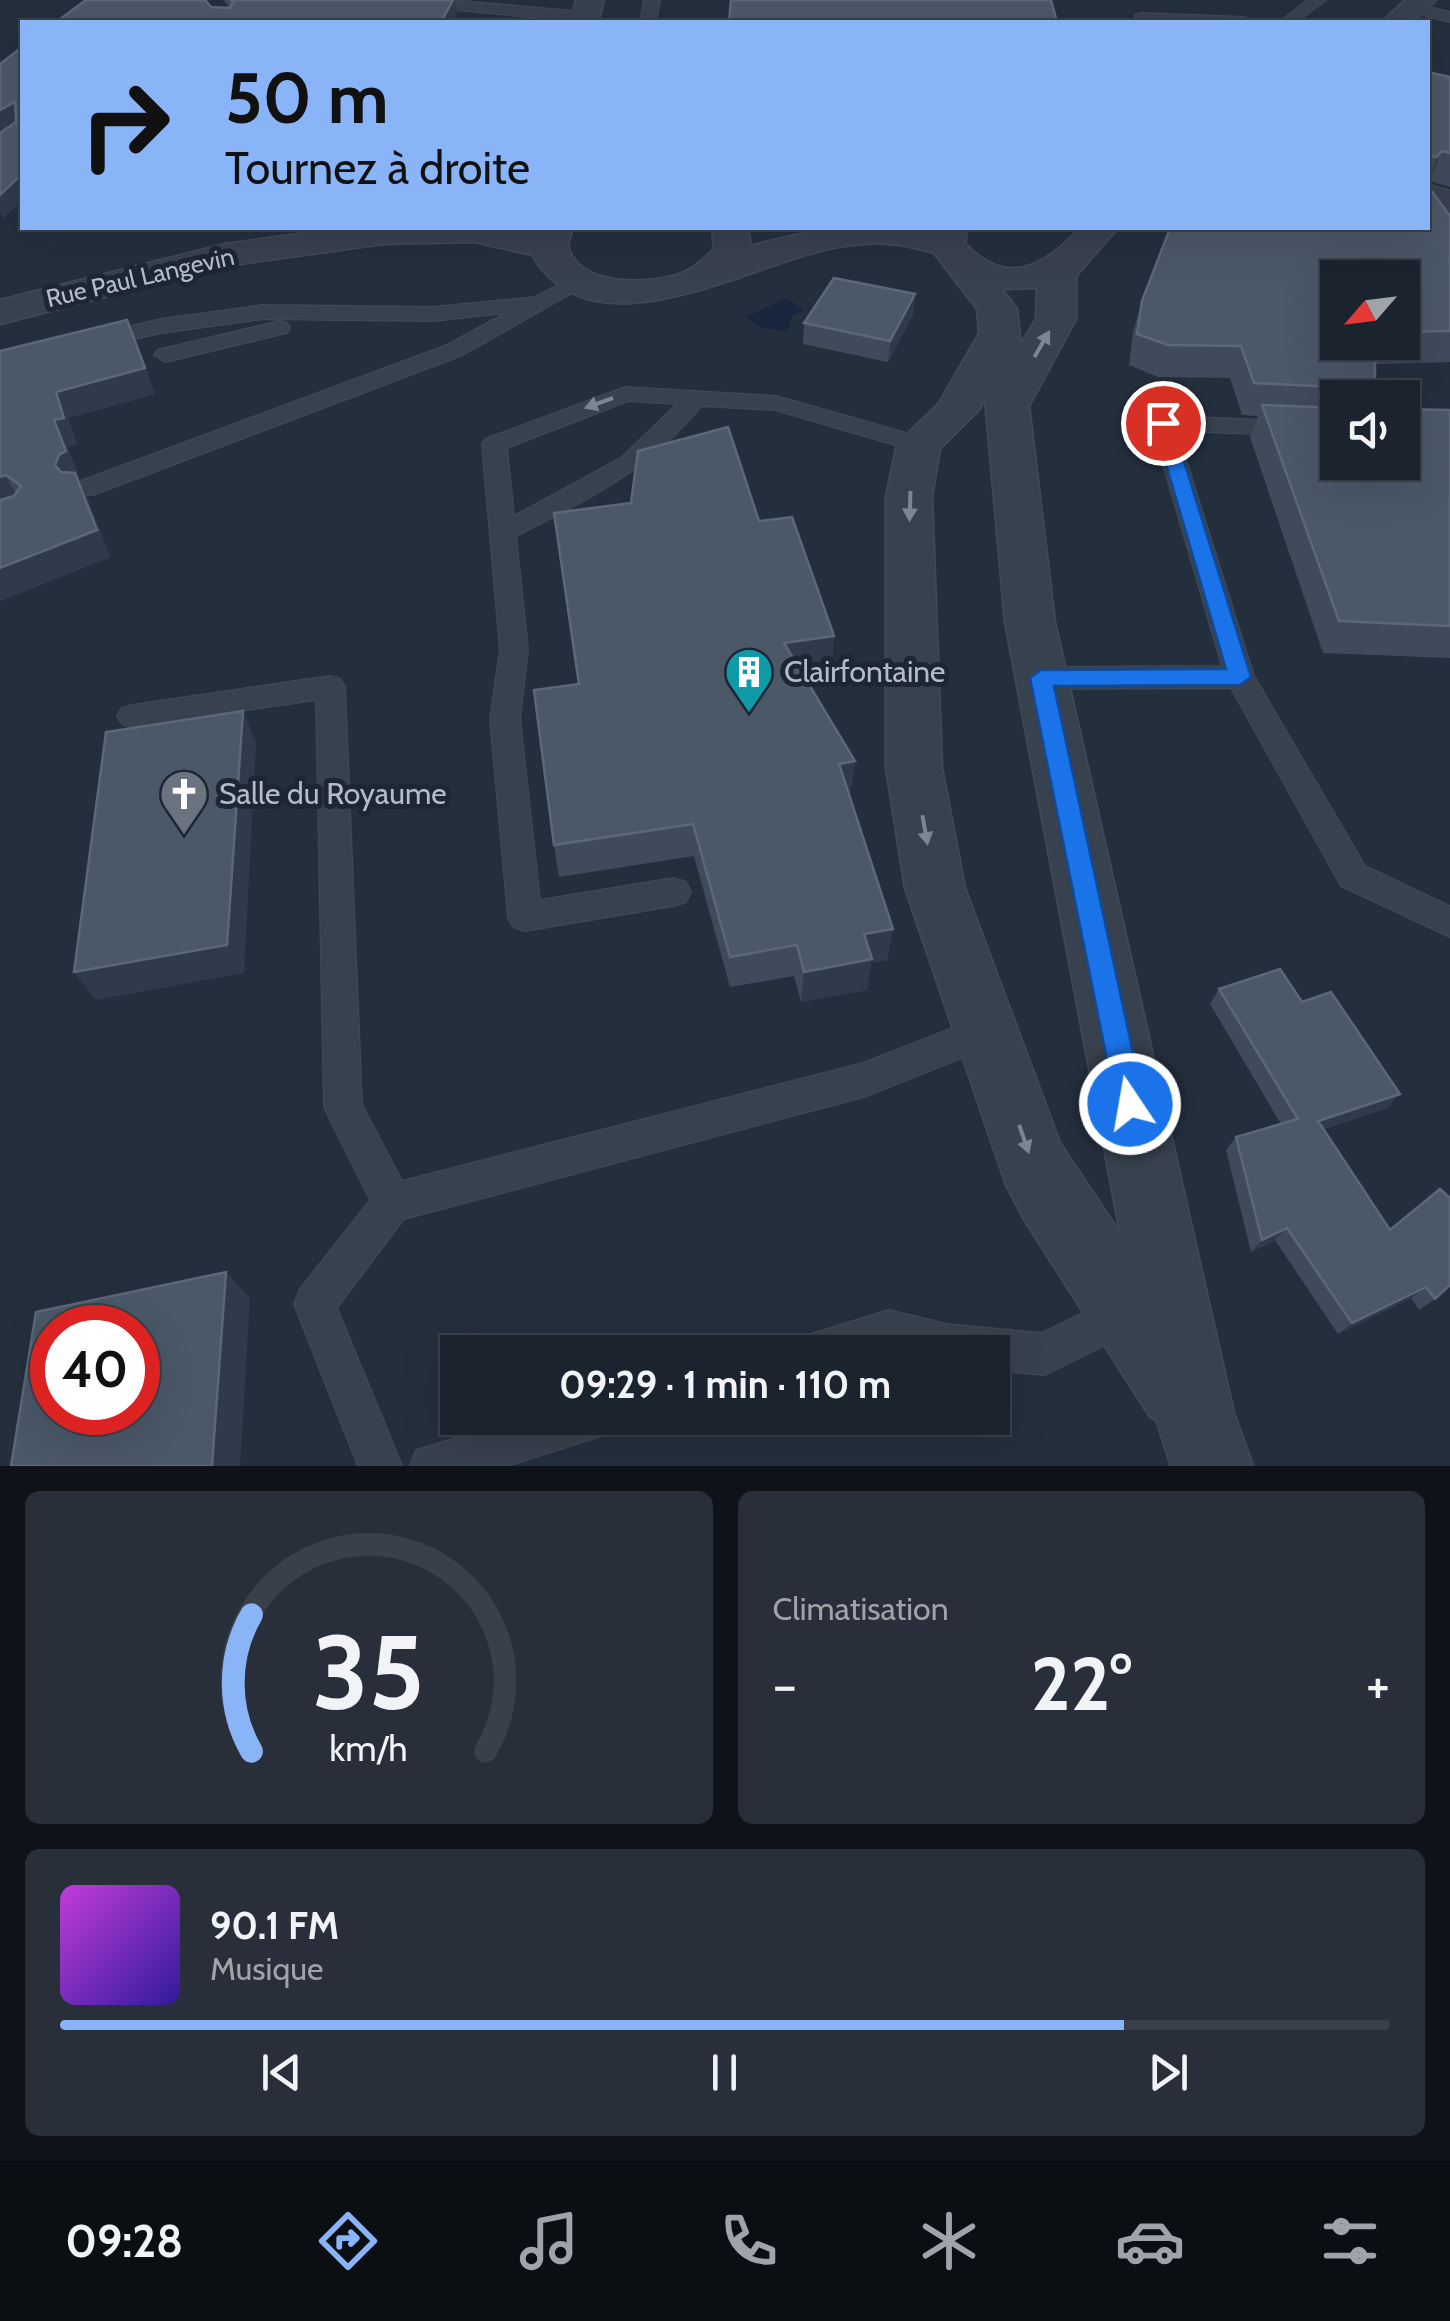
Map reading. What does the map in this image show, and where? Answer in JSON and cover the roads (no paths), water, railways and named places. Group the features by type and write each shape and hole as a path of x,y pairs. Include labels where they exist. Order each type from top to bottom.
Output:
{"street":[{"name":"Rue Paul Langevin","path":"0,312 225,255 397,230 552,237"},
{"path":"716,270 733,251 730,230"},
{"path":"552,237 554,262 579,281 626,291 660,290 692,283 716,270 825,239 862,234 894,233 954,246 996,276 1029,278 1073,244"},
{"path":"1005,410 1056,319 1073,244"},
{"path":"954,246 997,308 1030,622 1203,1440"},
{"path":"999,332 957,410 919,444 909,496 914,768 936,888 1032,1160 1050,1196 1127,1312 1203,1440"}],"lane":[{"path":"401,0 501,11 586,13"},
{"path":"1290,20 1318,0"},
{"path":"1410,10 1450,17"},
{"path":"1141,18 1193,20"},
{"path":"84,489 455,350 508,324 579,281"},
{"path":"67,348 161,326 264,312 433,314 537,303"},
{"path":"165,354 294,324 363,313"},
{"path":"674,892 525,917 505,719 514,650 494,444 625,394 776,403 919,444"},
{"path":"501,533 622,472 668,434 694,399"},
{"path":"1320,429 1163,423 1240,677 1352,876 1450,922"},
{"path":"1041,678 1240,677"},
{"path":"132,716 330,687 343,1107 392,1203"},
{"path":"380,1466 315,1304 392,1203 864,1080 986,1031"},
{"path":"1010,1351 1044,1354 1127,1312"},
{"path":"875,1335 889,1331 906,1335"},
{"path":"432,1466 538,1435"}],"water":[{"path":"787,298 804,310 792,316 788,331 760,328 746,317"}],"place":[{"name":"Clairfontaine","path":"749,714"},
{"name":"Salle du Royaume","path":"184,836"}]}
